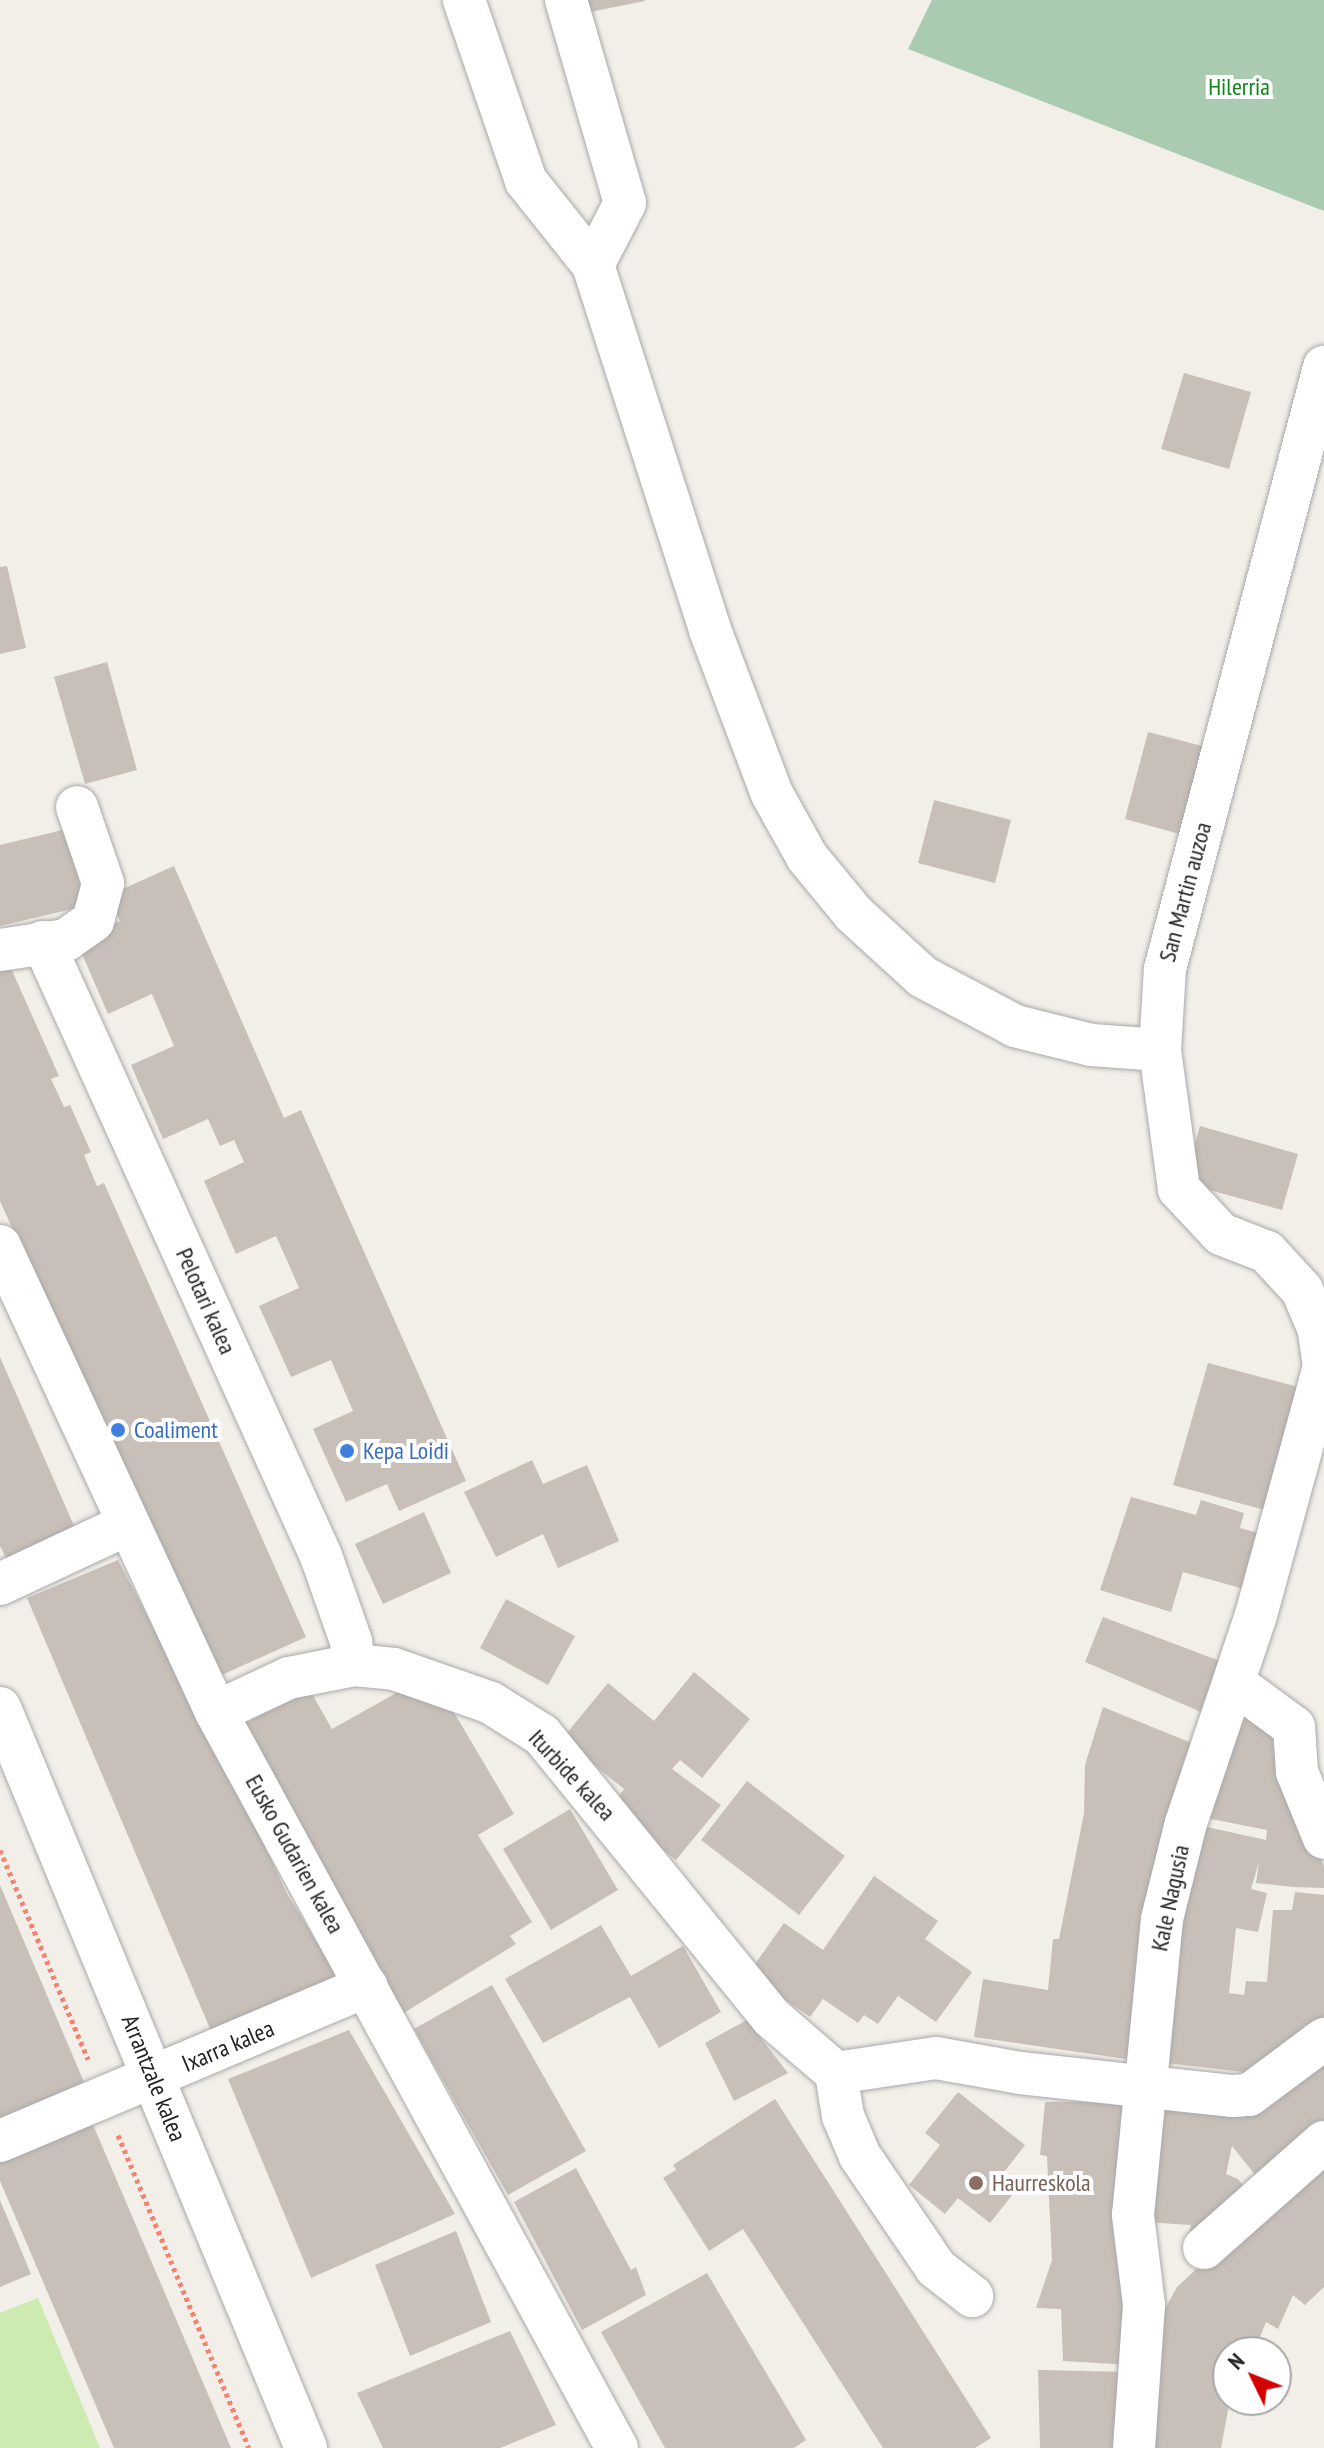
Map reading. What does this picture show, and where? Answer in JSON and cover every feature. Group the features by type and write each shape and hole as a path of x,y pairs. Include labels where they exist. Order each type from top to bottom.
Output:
{"street":[{"path":"464,0 526,181 593,265 710,630 772,794 807,857 854,914 923,977 1015,1026 1091,1045 1160,1050"},
{"path":"566,0 625,203 593,265"},
{"name":"San Martin auzoa","path":"1324,367 1165,969 1160,1050 1179,1189 1221,1234 1267,1252 1302,1290 1319,1330 1324,1367"},
{"path":"0,950 66,940 93,921 103,883 77,807"},
{"name":"Pelotari kalea","path":"43,942 321,1556 354,1665"},
{"name":"Eusko Gudarien kalea","path":"0,1246 216,1712 367,1986 603,2444"},
{"name":"Kale Nagusia","path":"1134,2448 1144,2305 1133,2215 1162,1919 1186,1823 1234,1683 1324,1367"},
{"path":"0,1584 128,1524"},
{"name":"Iturbide kalea","path":"216,1712 289,1678 354,1665 394,1669 436,1681 491,1703 542,1735 771,2017 836,2073"},
{"path":"1234,1683 1309,1724 1297,1772 1324,1838"},
{"name":"Arrantzale kalea","path":"0,1708 306,2448"},
{"name":"Ixarra kalea","path":"0,2141 367,1986"},
{"path":"972,2296 936,2268 860,2156 843,2116 836,2073 936,2058 1144,2086 1249,2095 1324,2039"},
{"path":"1204,2248 1324,2142"}],"path":[{"path":"0,1850 249,2448"}],"green space":[{"name":"Hilerria","path":"932,0 1324,0 1324,211 908,49"},
{"path":"38,2298 100,2448 0,2448 0,2313"}],"building":[{"path":"583,0 645,0 645,1 585,13"},
{"path":"1184,373 1251,392 1229,469 1161,449"},
{"path":"7,566 26,648 0,654 0,567"},
{"path":"107,662 137,770 85,784 54,677"},
{"path":"1148,732 1210,748 1187,836 1125,819"},
{"path":"934,800 1011,820 995,883 918,863"},
{"path":"67,829 85,906 0,926 0,845"},
{"path":"174,866 284,1118 301,1110 466,1481 399,1511 387,1484 346,1502 313,1429 353,1411 331,1360 291,1377 259,1306 299,1288 289,1265 276,1236 236,1254 204,1181 244,1162 234,1140 220,1146 208,1119 163,1139 131,1065 174,1046 152,994 108,1014 76,940 120,921 109,895"},
{"path":"10,966 59,1076 51,1079 64,1107 70,1105 91,1152 84,1155 97,1186 104,1183 306,1637 213,1679 0,1201 0,971"},
{"path":"1200,1126 1298,1154 1282,1210 1184,1183"},
{"path":"0,1357 75,1528 6,1558 0,1546"},
{"path":"1208,1363 1302,1388 1268,1511 1173,1485"},
{"path":"532,1460 543,1484 587,1465 619,1541 558,1568 543,1534 496,1557 464,1492"},
{"path":"1131,1497 1196,1515 1201,1500 1244,1513 1240,1528 1261,1534 1244,1589 1183,1572 1171,1612 1100,1590"},
{"path":"424,1512 451,1573 383,1604 355,1544"},
{"path":"118,1560 248,1809 286,1892 339,1978 211,2031 27,1598"},
{"path":"506,1599 575,1636 548,1685 480,1648"},
{"path":"1103,1617 1228,1664 1208,1715 1085,1662"},
{"path":"694,1672 750,1719 702,1778 680,1760 672,1769 721,1805 676,1860 617,1814 617,1799 624,1789 562,1739 608,1683 654,1721"},
{"path":"308,1687 332,1729 398,1692 452,1709 514,1814 478,1835 532,1922 510,1936 516,1944 402,2014 240,1727"},
{"path":"1103,1707 1199,1746 1133,2060 974,2037 983,1979 1048,1990 1053,1939 1059,1939 1084,1813 1085,1765"},
{"path":"1231,1709 1266,1719 1324,1866 1324,1888 1294,1887 1256,1883 1259,1862 1251,1889 1267,1893 1258,1932 1236,1928 1229,1993 1244,1995 1246,1981 1267,1982 1273,1910 1292,1910 1295,1892 1324,1895 1324,2016 1311,2028 1307,2024 1252,2073 1157,2062 1198,1825 1266,1840 1267,1830 1206,1818"},
{"path":"747,1781 845,1856 799,1915 701,1840"},
{"path":"570,1809 618,1890 551,1930 503,1849"},
{"path":"874,1876 938,1921 925,1939 972,1972 936,2022 898,1996 878,2024 864,2015 858,2023 823,1999 810,2017 748,1974 784,1923 823,1950"},
{"path":"0,1885 84,2082 0,2118"},
{"path":"601,1925 631,1976 683,1946 721,2012 659,2048 630,1997 543,2043 505,1979"},
{"path":"492,1985 586,2151 508,2195 414,2029"},
{"path":"747,2020 788,2073 734,2101 705,2043"},
{"path":"349,2030 455,2214 311,2278 228,2079"},
{"path":"1324,2055 1324,2131 1264,2186 1232,2146 1226,2174 1238,2179 1251,2195 1189,2235 1191,2225 1143,2222 1152,2100"},
{"path":"958,2092 1025,2145 1001,2176 1017,2189 990,2223 958,2198 945,2214 909,2185 940,2145 925,2133"},
{"path":"775,2099 991,2438 975,2448 883,2448 743,2229 709,2251 663,2178 676,2170 673,2165"},
{"path":"1130,2101 1132,2365 1063,2361 1061,2309 1036,2308 1052,2260 1047,2156 1040,2155 1045,2102"},
{"path":"88,2113 231,2448 114,2448 0,2181 0,2151"},
{"path":"1324,2150 1324,2287 1305,2305 1293,2295 1278,2329 1266,2322 1260,2336 1212,2336 1212,2416 1227,2416 1221,2448 1143,2448 1156,2325 1177,2287"},
{"path":"576,2168 631,2270 636,2267 646,2295 582,2330 514,2202"},
{"path":"0,2200 31,2274 0,2287"},
{"path":"456,2231 491,2322 410,2356 375,2265"},
{"path":"707,2273 806,2440 794,2448 665,2448 601,2332"},
{"path":"510,2331 556,2425 500,2448 383,2448 357,2393"},
{"path":"1038,2370 1132,2372 1128,2448 1040,2448"}],"place":[{"name":"Coaliment","path":"118,1430"},
{"name":"Kepa Loidi","path":"347,1451"},
{"name":"Haurreskola","path":"976,2183"}]}
